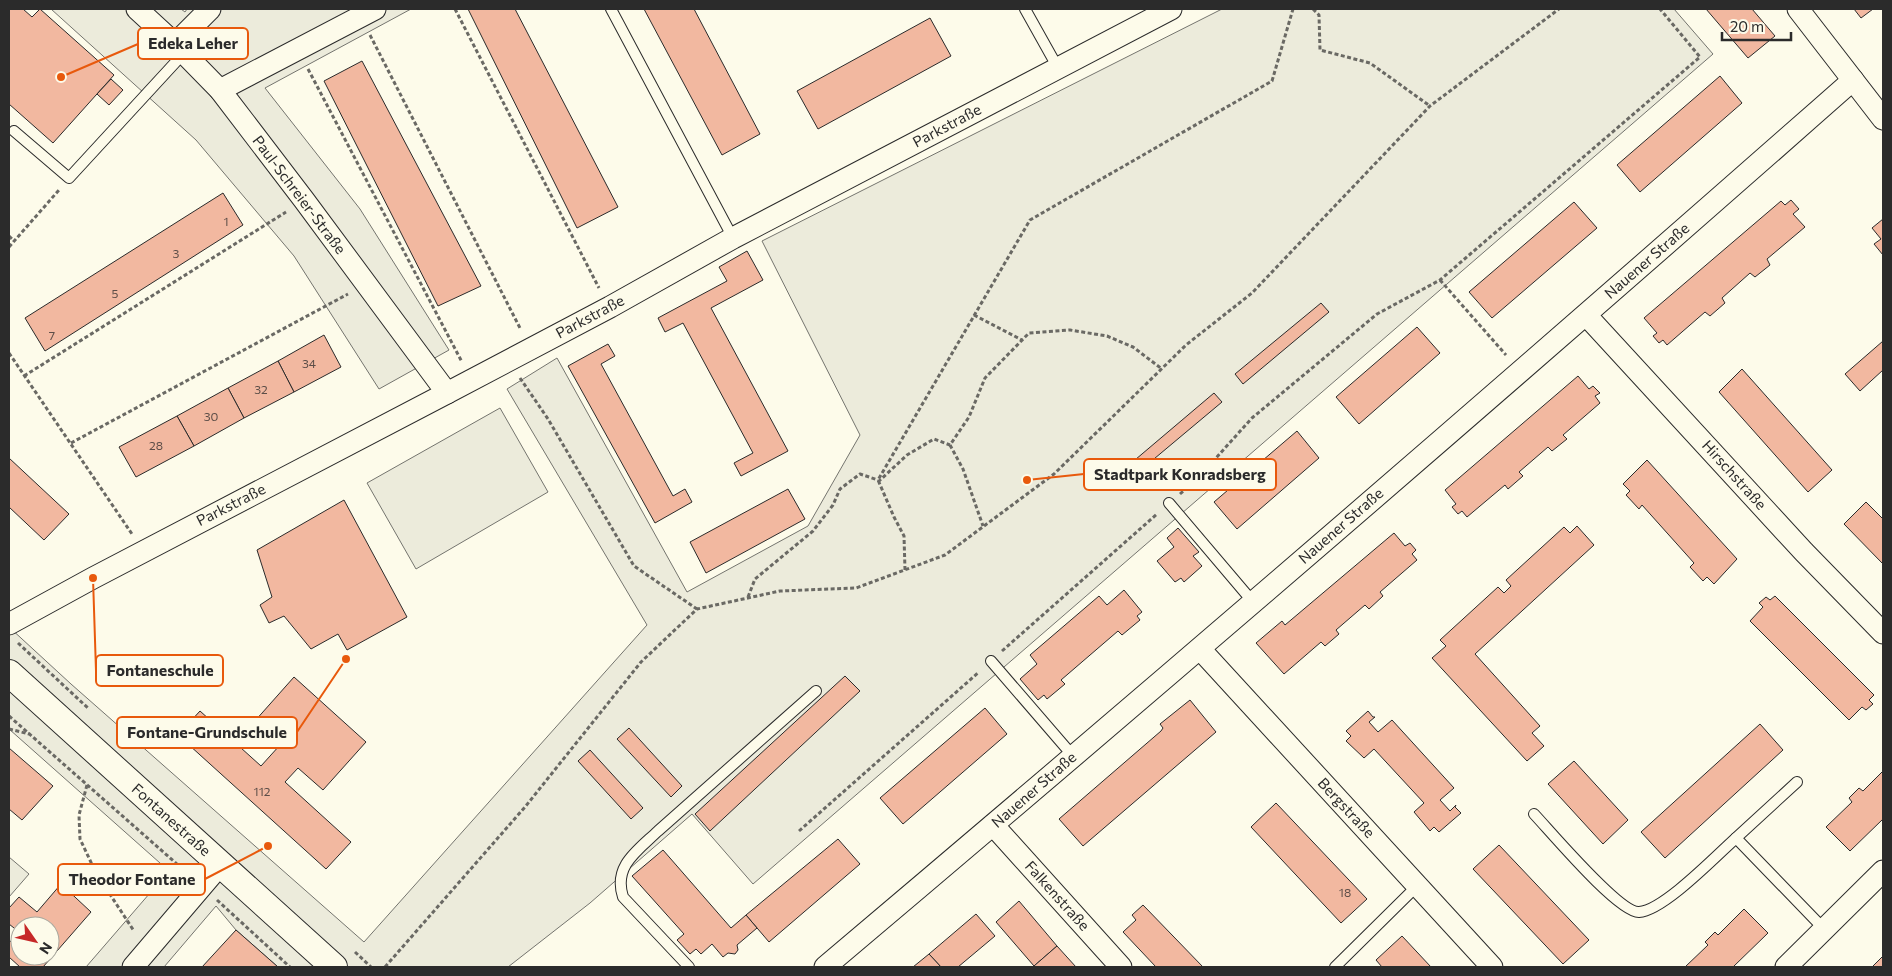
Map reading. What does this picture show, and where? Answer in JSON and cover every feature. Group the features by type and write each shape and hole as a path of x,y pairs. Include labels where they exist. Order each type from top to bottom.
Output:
{"street":[{"name":"Paul-Schreier-Straße","path":"137,9 180,48 220,90 447,394"},
{"path":"180,48 210,9"},
{"name":"Parkstraße","path":"9,624 447,394 610,307 733,238 1171,9"},
{"path":"1798,9 1883,119"},
{"path":"220,90 297,48 368,13"},
{"name":"Nauener Straße","path":"825,967 1200,648 1586,315 1852,80"},
{"name":"Hirschstraße","path":"1586,315 1804,552 1883,633"},
{"name":"Bergstraße","path":"1200,648 1492,967"},
{"name":"Fontanestraße","path":"9,673 334,967"},
{"name":"Falkenstraße","path":"993,825 1121,967"},
{"path":"133,967 220,865"},
{"path":"1786,967 1883,871"}],"lane":[{"path":"611,9 733,238"},
{"path":"1025,9 1058,68"},
{"path":"14,131 69,178 180,48"},
{"path":"1169,503 1253,602"},
{"path":"991,661 1073,756"},
{"path":"689,967 623,897 620,886 621,874 626,864 636,852 658,831 816,690"},
{"path":"1534,814 1606,890 1625,907 1638,912 1650,909 1665,901 1797,782"},
{"path":"1736,838 1824,929"},
{"path":"1335,967 1417,886"}],"path":[{"path":"454,9 610,307"},
{"path":"878,481 1030,220 1272,81 1292,9"},
{"path":"1313,9 1319,15 1320,50 1370,63 1430,106"},
{"path":"385,967 525,807 641,662 698,609 780,591 856,588 945,555 1054,474 1186,345 1252,294 1430,106 1559,9"},
{"path":"799,831 1198,478 1252,418 1377,314 1440,280 1700,57 1660,9"},
{"path":"368,13 530,349"},
{"path":"297,48 472,380"},
{"path":"9,247 69,178"},
{"path":"24,376 304,200"},
{"path":"9,236 14,241"},
{"path":"1440,280 1520,372"},
{"path":"72,443 366,284"},
{"path":"974,315 1022,340"},
{"path":"950,445 969,416 985,378 1029,334 1070,330 1107,336 1133,347 1162,368"},
{"path":"9,352 72,443 143,552"},
{"path":"509,360 548,419 634,566 698,609"},
{"path":"878,481 907,455 934,439 950,445 963,469 984,526"},
{"path":"748,598 755,579 813,531 833,505 840,489 860,474 878,481 904,536 905,570"},
{"path":"9,716 202,886 290,967"},
{"path":"9,729 30,735"},
{"path":"87,785 79,815 80,840 96,873 147,951"}],"shaded area":[{"path":"51,9 181,9 185,12 187,9 411,9 265,88 360,209 449,350 379,389 294,256 196,140"},
{"path":"1222,9 1674,9 1713,54 753,884 692,814 590,903 508,967 278,967 236,930 216,906 164,967 86,967 169,871 9,729 9,627 364,942 647,625 507,389 557,358 687,592 808,526 860,435 762,241"},
{"path":"500,408 548,492 416,569 367,483"},
{"path":"9,857 29,874 9,897"}],"building":[{"path":"9,9 23,9 32,17 40,9 114,75 53,143 9,104"},
{"path":"468,9 515,9 618,207 577,228"},
{"path":"644,9 694,9 760,134 722,155"},
{"path":"1706,9 1752,9 1775,36 1748,58"},
{"path":"1854,9 1873,9 1861,18"},
{"path":"930,18 951,56 818,129 797,91"},
{"path":"362,61 481,286 438,306 324,81"},
{"path":"1720,76 1742,103 1640,192 1617,165"},
{"path":"111,79 123,90 109,105 97,94"},
{"path":"223,193 243,225 45,351 25,318"},
{"path":"1791,200 1799,209 1793,214 1805,227 1767,259 1770,265 1755,277 1750,273 1722,298 1725,303 1710,316 1705,312 1667,345 1663,340 1659,343 1653,336 1657,333 1644,318 1781,201 1785,205"},
{"path":"1574,202 1597,228 1492,318 1469,292"},
{"path":"1883,219 1883,255 1874,244 1881,239 1872,228"},
{"path":"747,251 763,280 711,308 788,451 741,476 734,463 753,453 683,323 665,332 658,318 727,281 719,267"},
{"path":"1321,303 1329,312 1243,384 1235,374"},
{"path":"1417,327 1440,353 1359,424 1336,397"},
{"path":"324,335 341,367 294,392 278,361"},
{"path":"1883,341 1883,370 1860,391 1845,374"},
{"path":"608,344 615,356 601,364 673,496 685,489 692,502 655,523 568,366"},
{"path":"278,361 294,392 244,418 228,388"},
{"path":"1742,369 1832,470 1808,492 1719,392"},
{"path":"1578,376 1589,389 1593,386 1600,393 1595,396 1600,403 1563,435 1567,439 1552,451 1548,447 1519,472 1523,476 1508,489 1505,485 1467,517 1462,511 1458,514 1452,507 1456,504 1445,490"},
{"path":"228,388 244,418 194,446 177,416"},
{"path":"1214,393 1222,402 1136,474 1129,465"},
{"path":"177,416 194,446 136,477 119,447"},
{"path":"1297,431 1319,458 1237,529 1214,502"},
{"path":"9,458 69,514 44,540 9,507"},
{"path":"1647,460 1737,559 1714,584 1707,577 1703,581 1690,567 1694,563 1642,505 1639,509 1626,495 1630,491 1623,484"},
{"path":"788,489 805,519 706,573 690,542"},
{"path":"344,500 407,617 347,650 338,634 311,649 284,616 269,623 260,605 272,597 257,550"},
{"path":"1866,502 1883,519 1883,564 1844,524"},
{"path":"1577,526 1594,545 1475,654 1540,726 1532,733 1544,746 1527,761 1432,658 1446,646 1440,640 1498,587 1504,593 1511,586 1506,580 1564,527 1570,533"},
{"path":"1178,528 1199,552 1193,556 1202,566 1184,582 1181,578 1175,582 1157,561 1174,547 1167,538"},
{"path":"1394,533 1405,546 1410,543 1416,550 1412,554 1417,560 1380,592 1383,596 1369,609 1365,605 1336,630 1339,634 1325,646 1321,642 1284,674 1256,643 1282,621 1285,625"},
{"path":"1124,590 1142,612 1137,616 1140,620 1122,635 1118,631 1061,680 1065,684 1047,699 1044,695 1038,700 1020,679 1037,664 1030,655 1099,596 1107,605"},
{"path":"1775,596 1874,695 1869,700 1873,704 1866,710 1862,707 1849,720 1750,621 1763,607 1759,603 1766,597 1770,600"},
{"path":"845,676 860,691 710,831 695,814"},
{"path":"294,677 366,742 323,790 298,768 285,782 351,842 326,869 178,735 200,711 261,766 280,745 254,722"},
{"path":"1190,700 1216,732 1083,846 1059,819 1161,731 1163,728 1160,724"},
{"path":"985,708 1007,734 903,824 880,798"},
{"path":"1368,711 1375,717 1369,722 1378,732 1392,720 1454,788 1440,800 1450,811 1456,805 1455,807 1461,813 1439,832 1434,827 1430,831 1414,812 1424,803 1374,749 1364,758 1346,741 1351,736 1346,731"},
{"path":"1760,724 1783,750 1665,858 1641,832"},
{"path":"629,728 682,786 671,797 617,739"},
{"path":"9,748 53,786 22,820 9,809"},
{"path":"590,750 643,808 631,819 578,761"},
{"path":"1574,761 1628,820 1603,844 1548,784"},
{"path":"1883,771 1883,819 1850,851 1826,827 1852,802 1849,798 1859,788 1863,791"},
{"path":"1276,803 1367,899 1341,923 1251,827"},
{"path":"838,839 860,864 769,942 746,915"},
{"path":"1499,845 1589,940 1563,964 1473,869"},
{"path":"663,850 731,928 746,915 757,928 737,945 738,950 735,954 728,953 723,957 712,944 701,954 696,949 690,954 677,940 684,934 632,876"},
{"path":"61,884 91,912 60,948 60,916 10,916 9,924 9,908 19,897 37,912"},
{"path":"1019,901 1057,946 1034,966 996,922"},
{"path":"1143,905 1203,967 1156,967 1123,932 1136,920 1132,915"},
{"path":"1744,909 1768,933 1733,967 1685,967 1708,945 1705,942 1715,932 1718,935"},
{"path":"976,914 995,936 958,967 941,967 929,954"},
{"path":"236,930 278,967 202,967"},
{"path":"1402,936 1431,967 1382,967 1376,960"},
{"path":"1057,946 1076,967 1034,966"},
{"path":"929,954 941,967 913,967"},
{"path":"1883,956 1883,967 1872,967"},
{"path":"19,966 44,966 43,967"}],"place":[{"name":"Edeka Leher","path":"61,77"},
{"name":"Stadtpark Konradsberg","path":"1027,480"},
{"name":"Fontaneschule","path":"93,578"},
{"name":"Fontane-Grundschule","path":"346,659"},
{"name":"Theodor Fontane","path":"268,846"}]}
